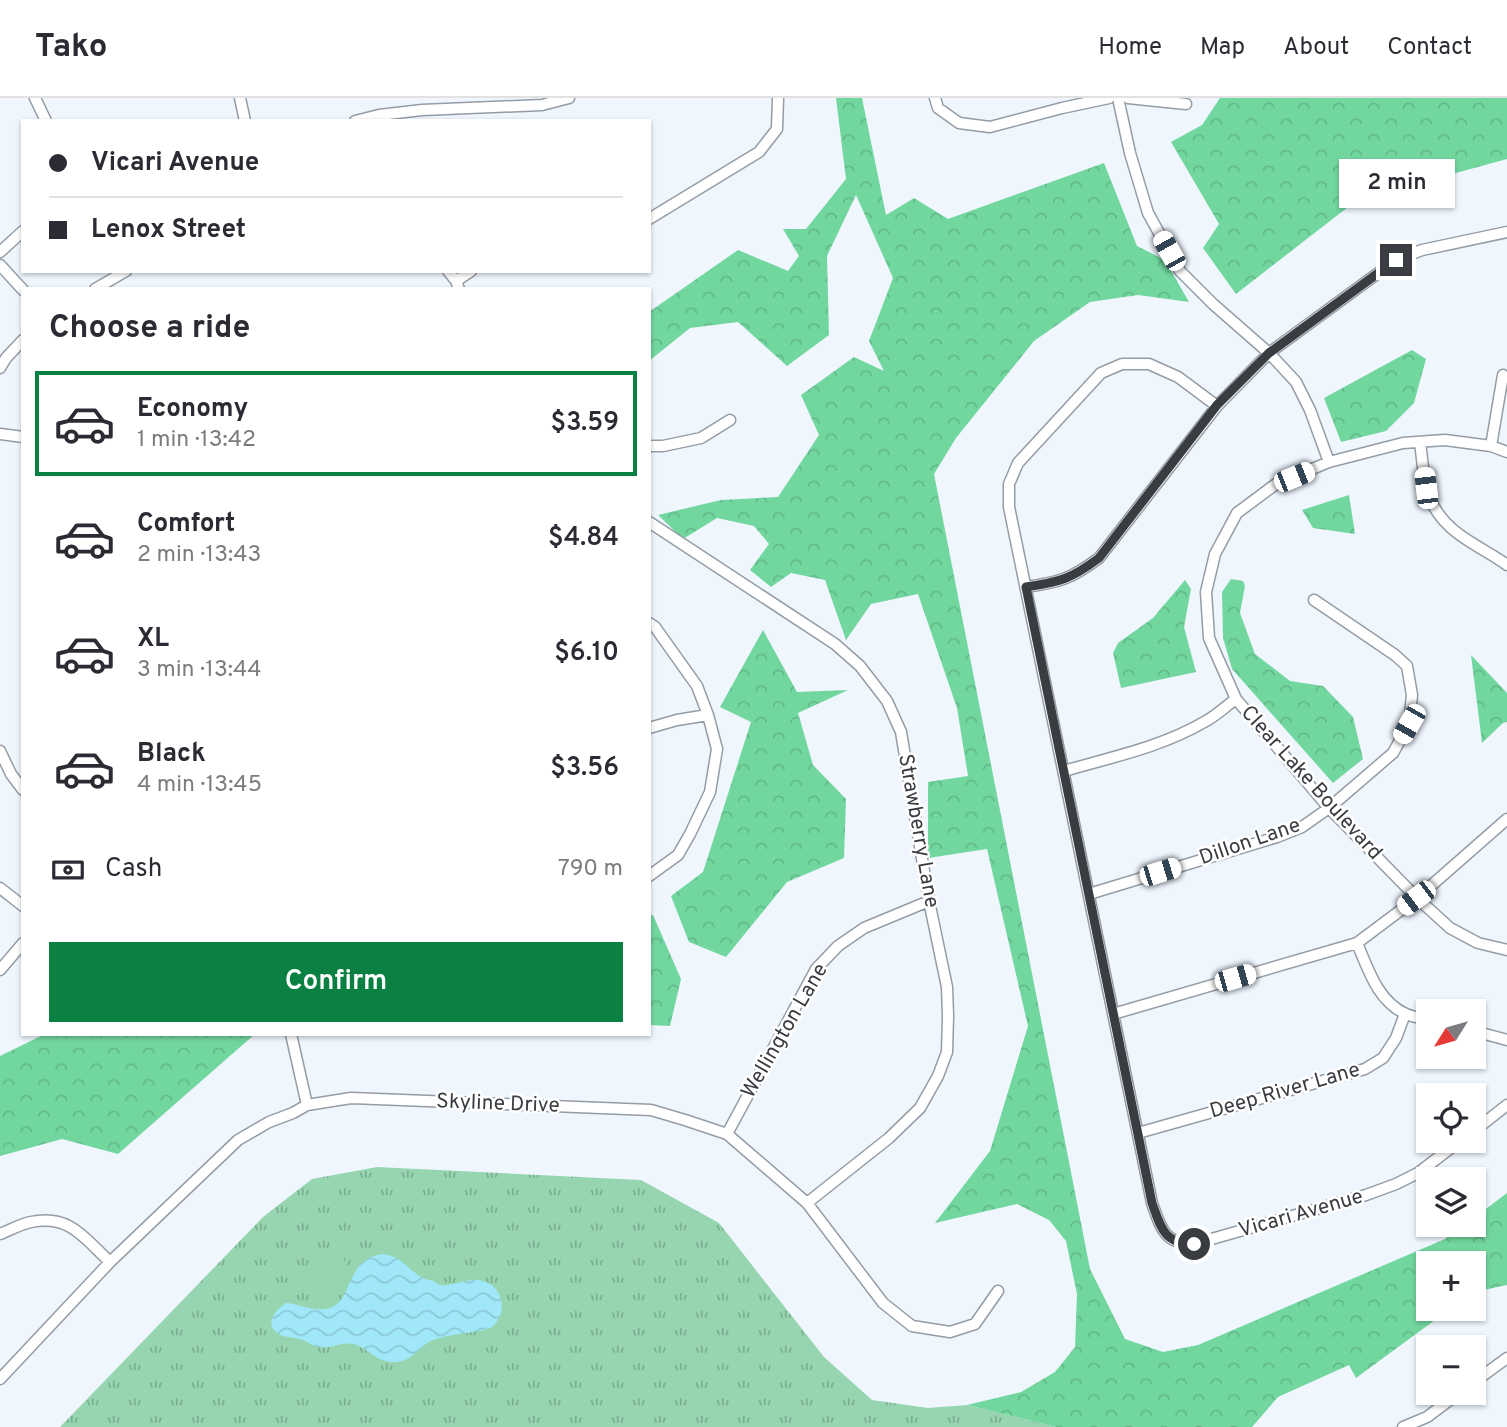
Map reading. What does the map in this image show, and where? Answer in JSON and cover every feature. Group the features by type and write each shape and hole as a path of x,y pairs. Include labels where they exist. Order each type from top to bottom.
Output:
{"street":[{"path":"35,98 45,119"},
{"path":"240,98 245,119"},
{"path":"363,119 422,110 542,105 569,98"},
{"path":"651,218 760,152 777,129 778,98"},
{"path":"935,98 938,108 959,123 990,127 1109,98"},
{"path":"1118,98 1147,213 1180,271 1269,353 1296,382 1310,410 1329,462"},
{"path":"1129,98 1186,104"},
{"path":"0,252 21,232"},
{"path":"1026,587 1055,583 1079,573 1099,558 1217,405 1269,353 1396,260 1422,250 1507,232"},
{"path":"0,265 21,288"},
{"path":"98,287 123,273"},
{"path":"0,368 21,342"},
{"name":"Vicari Avenue","path":"1217,405 1178,377 1149,364 1122,365 1101,373 1018,463 1009,484 1009,507 1152,1203 1162,1230 1180,1244 1194,1244 1366,1195 1418,1173 1444,1153"},
{"path":"1491,446 1503,375"},
{"path":"651,446 701,438 730,420"},
{"path":"0,434 21,437"},
{"name":"Clear Lake Boulevard","path":"1507,452 1491,446 1445,439 1404,443 1329,462 1276,484 1237,513 1215,554 1206,592 1209,638 1236,699 1329,808 1416,898 1450,928 1478,943 1507,950"},
{"path":"1420,442 1426,488 1437,514 1459,535 1507,565"},
{"name":"Strawberry Lane","path":"651,523 835,644 860,666 887,701 901,732 929,901 947,987 947,1052 938,1076 920,1108 888,1138 807,1203"},
{"name":"Dillon Lane","path":"1089,894 1302,827 1329,808 1393,753 1409,724 1412,695 1407,666 1314,600"},
{"path":"651,624 697,686 717,749 710,792 690,834 678,855 651,875"},
{"path":"1064,771 1149,747 1207,720 1236,699"},
{"path":"651,727 708,715"},
{"path":"0,751 21,787"},
{"path":"1113,1014 1357,943 1416,898 1507,819"},
{"path":"0,888 21,904"},
{"name":"Wellington Lane","path":"727,1134 816,969 838,946 864,928 929,901"},
{"path":"1357,943 1373,983 1387,1000 1405,1014 1416,1017"},
{"path":"0,970 21,945"},
{"name":"Deep River Lane","path":"1138,1133 1364,1069 1383,1058 1396,1038 1405,1014"},
{"path":"1486,1034 1507,1040"},
{"path":"291,1036 307,1105"},
{"name":"Skyline Drive","path":"0,1379 110,1262 238,1140 307,1105 351,1098 650,1110 685,1120 727,1134 807,1203 883,1303 912,1326 950,1332 975,1324 998,1291"},
{"path":"1486,1122 1507,1105"},
{"path":"0,1234 29,1222 56,1220 71,1226 110,1262"},
{"path":"1486,1373 1507,1358"},
{"path":"1403,1427 1427,1417 1443,1405"}],"green space":[{"path":"836,98 862,98 886,215 914,198 948,219 1104,163 1137,246 1165,260 1189,302 1138,295 1090,302 1034,341 956,438 934,474 1090,1269 1125,1339 1163,1352 1198,1345 1416,1251 1416,1321 1434,1321 1356,1378 1349,1365 1278,1397 1252,1427 1056,1427 967,1405 1021,1392 1055,1372 1075,1347 1077,1294 1066,1241 1049,1220 1017,1204 935,1223 990,1151 1028,1026 987,849 928,858 928,782 968,776 957,708 918,594 871,604 846,640 825,580 791,573 771,587 750,570 769,544 754,526 717,518 683,539 658,515 721,500 778,497 819,435 801,395 854,357 884,371 869,341 893,278 856,195 827,256 829,335 787,366 738,322 690,328 651,359 651,311 738,250 788,271 799,256 783,229 806,229 846,179"},
{"path":"1220,98 1507,98 1507,159 1357,200 1236,294 1203,248 1219,224 1171,142 1202,125"},
{"path":"1412,350 1426,359 1414,403 1386,431 1341,442 1324,398"},
{"path":"1349,495 1355,534 1313,528 1302,510"},
{"path":"1231,579 1243,581 1245,586 1240,613 1255,654 1290,681 1323,686 1353,717 1363,759 1333,783 1232,669 1223,638 1222,592"},
{"path":"1185,580 1191,589 1184,627 1196,672 1121,688 1113,653 1118,643 1153,618"},
{"path":"763,630 797,692 848,690 798,713 813,765 846,799 844,858 787,882 726,957 689,942 671,896 703,872 751,722 720,707"},
{"path":"1471,655 1507,693 1507,722 1482,743"},
{"path":"651,916 681,979 670,1026 651,1025"},
{"path":"41,1036 253,1036 118,1154 62,1139 0,1156 0,1056"},
{"path":"377,1167 641,1180 719,1223 824,1357 872,1400 928,1408 967,1405 1056,1427 60,1427 263,1217 312,1179"},
{"path":"1507,1193 1507,1285 1486,1289 1486,1251 1417,1251 1448,1237 1486,1237 1486,1209"},
{"path":"317,1254 327,1258 342,1258 346,1262 345,1270 333,1282 322,1300 315,1298 313,1294 313,1278 309,1265 310,1258"}],"water":[{"path":"383,1254 396,1258 419,1276 439,1285 477,1280 493,1286 502,1306 497,1321 491,1328 433,1340 408,1359 397,1362 378,1358 354,1344 317,1347 303,1340 280,1335 273,1329 273,1316 286,1303 320,1309 334,1306 341,1300 361,1264 370,1257"}],"route":[{"path":"1194,1244 1180,1244 1162,1230 1152,1203 1026,587 1055,583 1079,573 1099,558 1217,405 1269,353 1396,260"}]}
